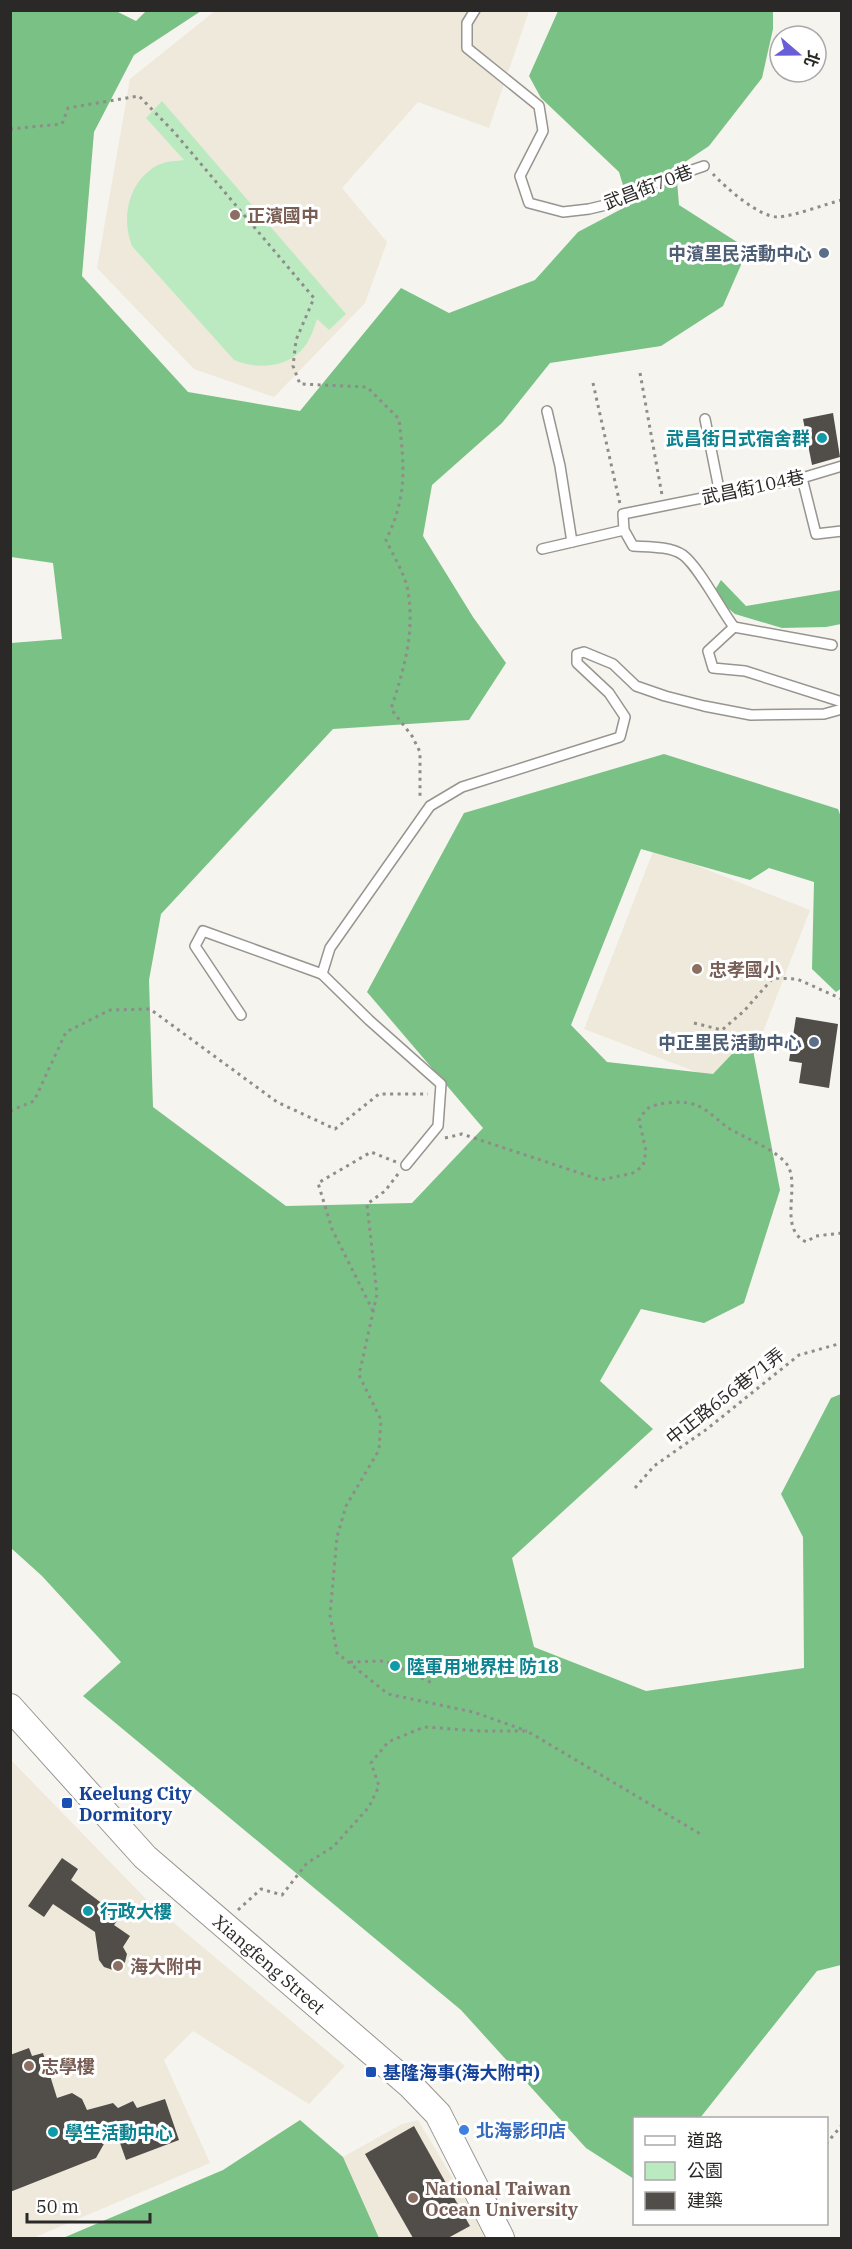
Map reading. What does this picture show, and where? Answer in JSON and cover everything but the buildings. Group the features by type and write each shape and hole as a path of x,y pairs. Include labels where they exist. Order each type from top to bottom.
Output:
{"street":[{"name":"Xiangfeng Street","path":"10,1707 145,1857 411,2086 438,2114 501,2238"}],"lane":[{"name":"武昌街70巷","path":"475,10 467,23 467,48 539,106 543,131 520,176 529,203 562,212 589,209 614,203 643,187 704,166"},
{"path":"547,411 560,466 572,542"},
{"path":"705,419 720,494"},
{"name":"武昌街104巷","path":"623,514 802,478 842,466"},
{"path":"802,478 816,534 842,531"},
{"path":"623,514 624,530 633,546 658,547 682,555 699,574 734,627 832,645"},
{"path":"542,549 624,530"},
{"path":"734,627 708,651 713,668 745,671 842,702"},
{"path":"322,974 330,948 430,806 462,787 620,737 625,717 609,693 577,663 577,654 584,652 613,664 636,686 704,706 751,715 824,714 842,709"},
{"path":"241,1015 195,946 203,931 322,974 369,1020 441,1084 438,1126 406,1165"}],"path":[{"path":"10,129 62,123 68,108 139,96 174,132 314,298 296,340 293,366 300,384 367,387 399,419 403,462 401,500 386,540 408,589 411,636 401,680 391,709 412,736 420,752 420,806"},
{"name":"武昌街70巷","path":"704,166 729,191 770,216 781,217 842,200"},
{"path":"640,373 664,505"},
{"path":"593,383 623,514"},
{"path":"694,1023 722,1030 744,1011 773,978 797,979 842,999"},
{"path":"10,1111 34,1101 66,1032 110,1010 150,1009 278,1101 335,1129 379,1094 441,1095"},
{"path":"423,1144 462,1134 601,1180 633,1173 643,1166 646,1151 639,1120 648,1108 665,1102 696,1104 730,1129 762,1145 787,1163 792,1177 791,1222 801,1239 806,1242 816,1236 842,1233"},
{"path":"373,1311 332,1229 318,1183 371,1152 406,1165 385,1191 366,1204 377,1293 359,1375 381,1420 379,1450 346,1506 337,1537 330,1615 336,1653 388,1694 473,1712 527,1731 702,1835"},
{"name":"中正路656巷71弄","path":"635,1488 654,1466 707,1429 799,1355 842,1343"},
{"path":"348,1662 385,1661 432,1683"},
{"path":"226,1927 236,1911 261,1889 282,1895 307,1863 333,1847 369,1807 379,1786 371,1763 388,1742 424,1727 527,1731"},
{"path":"828,2142 842,2125"}],"shaded area":[{"name":"正濱國中","path":"215,11 529,11 489,128 418,102 342,188 387,242 365,303 274,397 194,369 97,268 130,79"},
{"name":"忠孝國小","path":"654,849 810,910 741,1089 584,1029"},
{"name":"海大附中","path":"10,1759 149,1902 345,2066 309,2104 193,2031 164,2060 210,2163 33,2238 10,2238"},
{"name":"National Taiwan Ocean University","path":"418,2120 488,2238 379,2238 343,2157 402,2124"}],"green space":[{"path":"11,11 116,11 136,21 146,11 201,11 134,55 94,132 82,276 188,392 300,411 401,288 449,313 535,280 578,232 629,205 619,172 541,98 529,76 558,11 773,11 773,24 768,24 768,51 762,78 709,146 676,168 679,205 748,249 723,306 661,346 550,363 502,423 432,485 423,536 473,617 506,663 469,720 333,729 161,914 149,980 153,1107 286,1206 412,1203 483,1128 367,992 464,813 664,754 838,809 842,820 842,988 836,992 812,969 814,882 769,868 750,880 641,849 571,1025 607,1062 713,1074 750,1035 780,1190 744,1303 704,1323 641,1309 600,1381 653,1429 512,1558 534,1647 646,1691 804,1668 803,1537 781,1494 831,1398 841,1394 841,1965 817,1971 701,2117 633,2117 633,2178 586,2148 461,2010 83,1696 121,1662 42,1576 11,1548 11,643 62,639 53,563 11,557"},
{"path":"162,101 346,314 329,330 317,319 307,343 291,359 263,366 234,360 132,246 127,222 128,211 130,199 141,178 160,164 184,160 146,118"},
{"path":"721,580 746,606 841,590 841,624 826,627 782,628 735,614 712,595"},
{"path":"300,2120 343,2157 379,2238 63,2238 223,2170"}],"place":[{"name":"正濱國中","path":"235,215"},
{"name":"中濱里民活動中心","path":"824,253"},
{"name":"武昌街日式宿舍群","path":"822,438"},
{"name":"忠孝國小","path":"697,969"},
{"name":"中正里民活動中心","path":"814,1042"},
{"name":"陸軍用地界柱 防18","path":"395,1666"},
{"name":"Keelung City Dormitory","path":"67,1803"},
{"name":"行政大樓","path":"88,1911"},
{"name":"海大附中","path":"118,1966"},
{"name":"志學樓","path":"29,2066"},
{"name":"基隆海事(海大附中)","path":"371,2072"},
{"name":"北海影印店","path":"464,2130"},
{"name":"學生活動中心","path":"53,2132"},
{"name":"National Taiwan Ocean University","path":"413,2198"}]}
